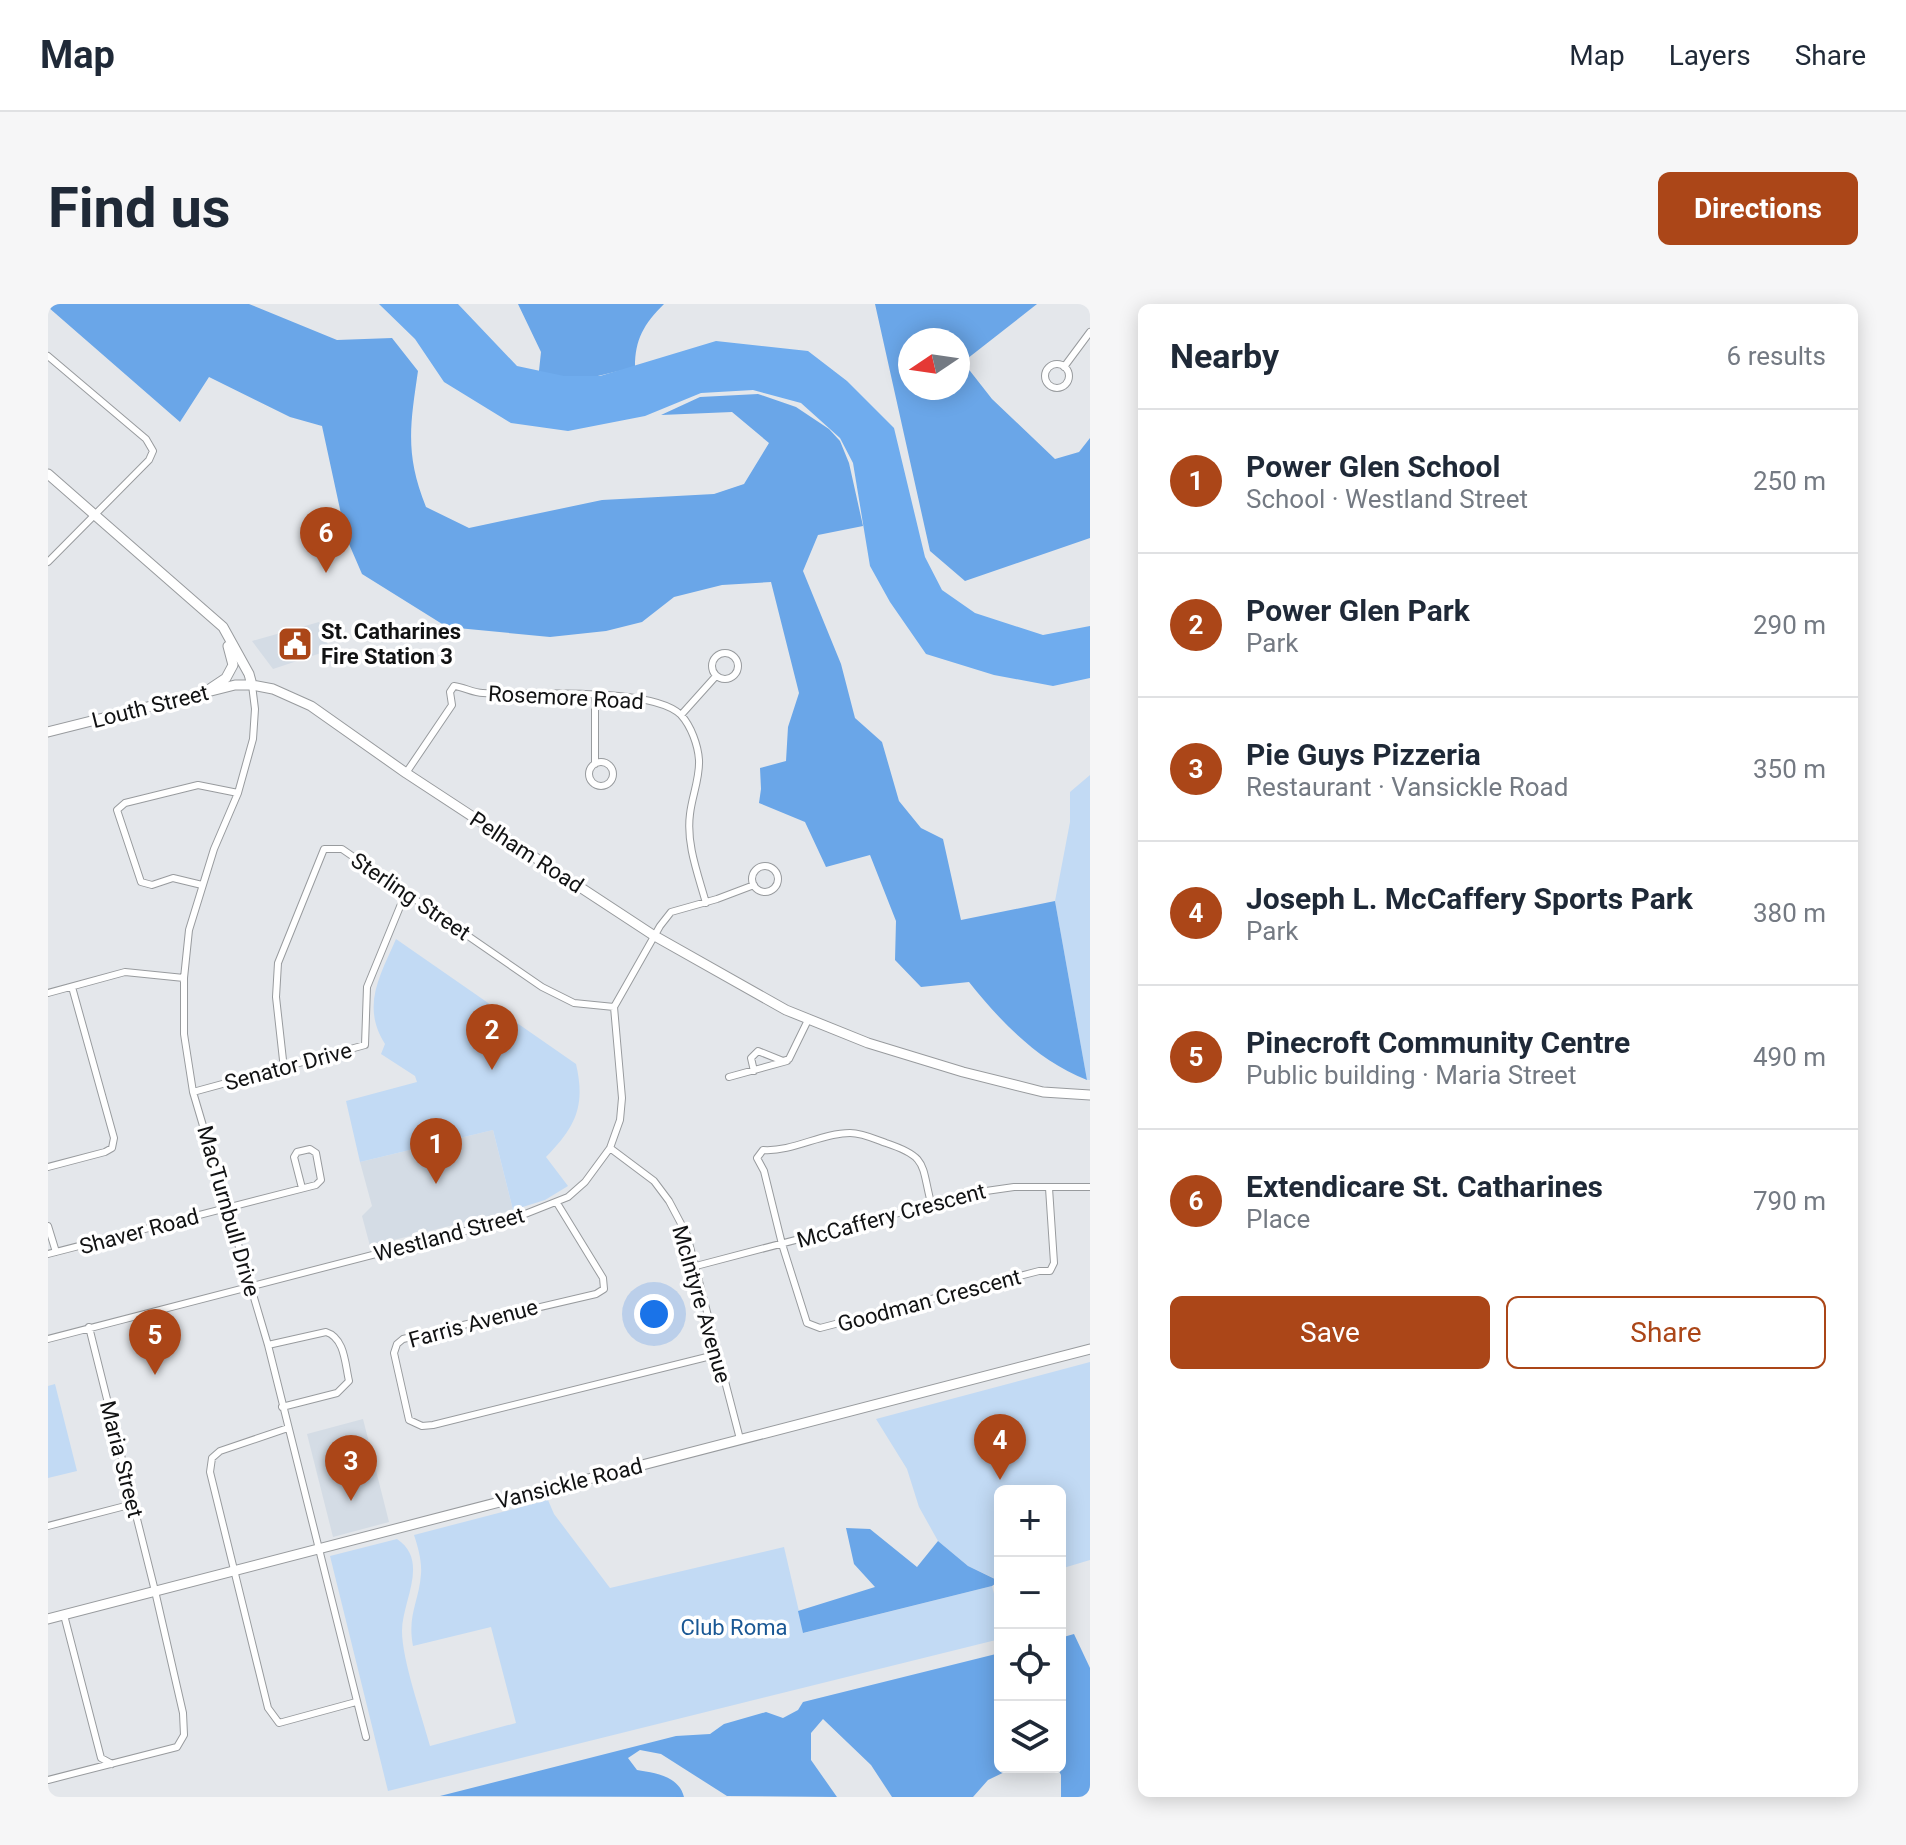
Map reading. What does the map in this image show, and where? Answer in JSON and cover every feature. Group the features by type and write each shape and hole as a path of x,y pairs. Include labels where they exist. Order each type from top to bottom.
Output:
{"main road":[{"path":"48,474 223,627 252,685"},
{"path":"206,691 226,678 233,665 223,627"},
{"name":"Louth Street","path":"48,732 206,691 252,685"},
{"name":"Pelham Road","path":"252,685 273,689 311,706 406,773 653,935 808,1020 876,1046 963,1072 1043,1092 1090,1095"},
{"name":"Vansickle Road","path":"48,1619 1090,1349"}],"street":[{"path":"1064,367 1090,332"},
{"path":"48,356 152,447 149,460 48,562"},
{"path":"722,653 733,656 737,663 734,674 724,679 716,676 712,665 715,657 722,653"},
{"path":"706,903 690,837 690,811 699,755 693,735 681,715 716,676"},
{"name":"MacTurnbull Drive","path":"252,685 255,709 253,739 238,793 214,849 189,930 184,978 184,1034 193,1092 268,1345 366,1737"},
{"name":"Rosemore Road","path":"406,773 452,705 450,692 454,686 480,693 647,700 681,715"},
{"path":"595,696 595,764 590,770 592,781 602,786 609,783 613,772 610,765 602,762 595,764"},
{"path":"202,885 173,878 152,885 141,882 117,810 125,803 198,785 238,793"},
{"name":"Sterling Street","path":"284,1069 276,997 278,963 324,849 342,849 542,987 574,1003 614,1007"},
{"path":"769,866 776,871 778,879 772,890 760,890 754,885 754,872 760,867 769,866"},
{"path":"614,1007 653,935 671,912 754,885"},
{"name":"Senator Drive","path":"193,1092 365,1045 367,987 406,892"},
{"path":"48,993 125,972 184,978"},
{"path":"48,1167 105,1152 112,1148 114,1138 72,987"},
{"name":"Westland Street","path":"48,1339 511,1219 557,1203 585,1182 610,1148 620,1120 622,1098 614,1007"},
{"path":"729,1077 784,1063 792,1055 808,1020"},
{"path":"754,1071 751,1058 755,1051 762,1050 783,1061 792,1055"},
{"path":"782,1244 764,1171 758,1161 759,1153 765,1149 776,1150 845,1133 859,1134 914,1153 920,1162 931,1203"},
{"name":"McIntyre Avenue","path":"610,1148 654,1181 687,1235 740,1439"},
{"path":"310,1149 316,1153 321,1180 316,1185 302,1188 294,1157 297,1152 310,1149"},
{"name":"McCaffery Crescent","path":"696,1266 996,1188 1090,1187"},
{"name":"Shaver Road","path":"52,1253 302,1188"},
{"name":"Goodman Crescent","path":"782,1244 807,1323 813,1327 828,1326 1039,1271 1050,1271 1054,1263 1049,1188"},
{"name":"Farris Avenue","path":"557,1203 603,1278 604,1289 596,1294 403,1339 394,1353 409,1420 422,1426 433,1425 719,1354"},
{"path":"48,1226 52,1253"},
{"name":"Maria Street","path":"48,1780 177,1747 184,1735 183,1713 155,1591 89,1327"},
{"path":"268,1345 326,1332 334,1334 340,1344 349,1381 337,1393 282,1407"},
{"path":"288,1428 220,1451 212,1458 210,1472 268,1708 274,1719 285,1723 356,1702"},
{"path":"48,1526 133,1504"},
{"path":"64,1615 101,1758 112,1764"}],"shaded area":[{"path":"48,304 249,304 337,340 392,338 418,371 411,440 415,471 426,507 469,528 602,500 714,494 744,484 769,443 732,412 661,415 700,397 758,394 796,407 829,429 840,441 849,463 863,526 818,535 803,571 841,664 855,718 882,742 899,801 921,828 943,839 961,920 1055,901 1087,1080 1052,1062 1022,1039 969,982 921,987 895,960 896,921 870,855 826,867 805,822 759,803 760,768 786,761 788,727 799,693 771,582 722,585 674,597 642,622 606,631 550,637 447,627 362,574 346,537 322,426 290,417 209,377 180,422"},
{"path":"379,304 458,304 517,366 564,376 600,376 716,341 808,351 847,381 894,428 925,557 942,590 975,613 1043,635 1090,626 1090,678 1053,686 994,675 926,654 890,602 870,566 853,463 840,438 801,403 753,390 701,393 645,416 568,431 511,423 444,382 415,339"},
{"path":"518,304 664,304 642,332 635,367 569,383 538,380 541,352"},
{"path":"875,304 1037,304 970,357 970,328 898,328 898,400 970,400 970,371 992,399 1055,459 1079,452 1090,438 1090,538 965,581 930,551"},
{"path":"319,622 330,650 273,669 252,641"},
{"path":"493,1130 513,1210 370,1246 362,1216 372,1206 360,1162"},
{"path":"363,1419 389,1522 333,1537 307,1434"},
{"path":"846,1528 870,1529 917,1567 938,1541 968,1566 994,1579 994,1585 803,1633 798,1611 875,1587 854,1564"},
{"path":"1074,1634 1090,1668 1090,1797 1061,1797 1060,1773 1066,1773 1066,1636"},
{"path":"994,1654 994,1773 1003,1773 988,1780 973,1797 892,1797 871,1765 823,1719 811,1733 811,1760 837,1797 727,1796 661,1754 640,1750 628,1758 637,1770 672,1780 684,1797 440,1796 676,1736 710,1734 724,1724 766,1712 783,1718 798,1710 803,1702"}],"green space":[{"path":"1090,775 1090,1080 1087,1080 1055,901 1070,822 1070,792"},
{"path":"396,939 576,1064 580,1092 576,1115 564,1136 546,1157 568,1186 545,1200 513,1210 493,1130 360,1162 346,1101 417,1082 415,1076 381,1054 385,1044 374,1017 379,978"},
{"path":"1090,1362 1090,1560 1066,1567 1066,1485 994,1485 994,1578 968,1566 938,1541 919,1507 907,1469 876,1419"},
{"path":"55,1384 77,1471 48,1478 48,1386"},
{"name":"Club Roma","path":"548,1500 554,1514 610,1588 784,1547 804,1633 992,1586 994,1640 388,1791 330,1556 397,1539 407,1548 413,1570 403,1619 403,1643 430,1746 516,1723 491,1627 413,1646 411,1626 421,1569 414,1535"}],"place":[{"name":"Extendicare St. Catharines","path":"326,573"},
{"name":"St. Catharines Fire Station 3","path":"295,644"},
{"name":"Power Glen Park","path":"492,1070"},
{"name":"Power Glen School","path":"436,1184"},
{"name":"Pinecroft Community Centre","path":"155,1375"},
{"name":"Joseph L. McCaffery Sports Park","path":"1000,1480"},
{"name":"Pie Guys Pizzeria","path":"351,1501"}]}
